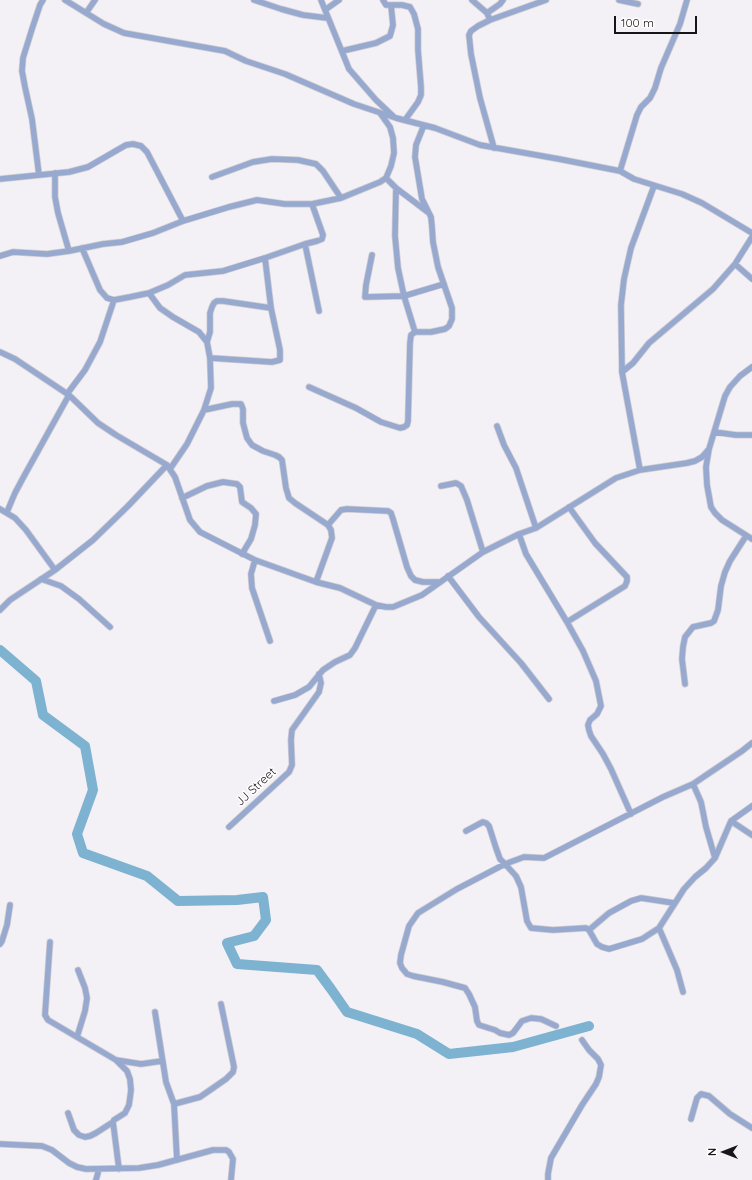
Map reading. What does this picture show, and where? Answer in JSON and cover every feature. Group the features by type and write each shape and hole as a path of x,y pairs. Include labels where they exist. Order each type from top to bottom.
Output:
{"street":[{"path":"39,175 32,119 22,71 23,58 43,0"},
{"path":"65,0 104,24 124,33 226,51 246,61 285,74 348,102 396,118 424,125 468,141 494,148 559,158 620,171 634,179 682,194 702,203 752,232"},
{"path":"86,12 95,0"},
{"path":"254,0 296,13 327,18"},
{"path":"321,0 327,18 349,69 376,100 396,118"},
{"path":"325,10 339,0"},
{"path":"383,0 386,4 410,6 418,30 418,50 422,88 421,95 418,102 405,120"},
{"path":"472,0 487,12 490,20"},
{"path":"487,12 500,4 503,0"},
{"path":"494,148 480,98 470,35 478,26 490,20 546,0"},
{"path":"619,0 638,4"},
{"path":"620,171 637,115 641,107 650,98 655,88 661,68 680,24 687,0"},
{"path":"342,52 376,43 390,36 393,25 391,5"},
{"path":"0,256 13,252 47,254 122,242 153,233 183,221 257,200 284,204 312,204 341,198 380,182 386,178 394,153 393,138 390,127 380,113"},
{"path":"309,387 356,408 381,422 400,428 407,425 411,335 415,332 438,331 445,329 449,326 452,319 452,308 438,267 432,242 431,217 422,199 415,157 416,145 424,125"},
{"path":"0,179 55,172 69,172 88,168 126,145 133,144 141,146 147,152 183,221"},
{"path":"212,177 253,162 272,159 298,160 316,164 323,171 341,198"},
{"path":"55,172 55,197 58,213 70,251"},
{"path":"386,178 396,188 429,213"},
{"path":"640,470 622,372 621,305 624,279 631,248 654,186"},
{"path":"396,188 395,236 398,268 404,296 415,332"},
{"path":"82,248 100,290 106,298 114,300 148,293 168,285 185,275 222,271 318,241 322,239 323,235 312,204"},
{"path":"622,372 633,363 649,343 713,288 735,264 752,237"},
{"path":"305,244 319,310"},
{"path":"372,256 365,297 404,296 444,284"},
{"path":"210,358 272,362 280,360 280,350 271,308 265,258"},
{"path":"735,264 752,279"},
{"path":"148,293 160,308 199,332 207,342"},
{"path":"7,512 20,483 68,395 85,370 100,342 114,300"},
{"path":"0,610 10,600 55,570 93,540 169,467 187,444 204,410 211,388 210,358 207,342 210,332 210,313 214,302 223,301 271,308"},
{"path":"0,352 15,359 68,395 104,427 169,467 175,477 190,520 200,532 255,560 316,582 340,588 376,605 386,607 393,607 422,595 483,552 519,534 536,528 616,478 640,470 666,467 695,461 702,457 709,449"},
{"path":"752,366 730,387 725,396 709,449 706,467 707,485 711,507 722,520 752,539"},
{"path":"204,410 232,404 241,404 243,409 243,423 247,438 252,445 275,455 282,460 289,498 328,525 331,530 332,538 316,582"},
{"path":"497,426 504,445 516,468 536,528"},
{"path":"714,432 736,435 752,435"},
{"path":"182,498 207,486 223,482 236,484 240,487 242,502 251,508 256,514 251,539 242,554"},
{"path":"441,486 456,483 461,486 467,500 483,552"},
{"path":"567,622 626,586 627,582 627,577 595,543 569,507"},
{"path":"0,509 15,518 26,530 55,570"},
{"path":"328,525 341,510 388,510 391,512 411,576 415,580 423,582 440,582"},
{"path":"519,534 526,554 583,651 596,681 601,706 600,710 590,720 588,725 589,730 591,736 611,769 631,814"},
{"path":"685,684 682,659 685,637 693,627 714,621 718,610 721,586 725,572 730,561 746,536"},
{"path":"255,560 251,574 252,588 270,641"},
{"path":"448,576 479,617 521,663 549,699"},
{"path":"41,579 61,586 79,599 110,627"},
{"path":"274,701 295,695 309,687 323,670 350,655 355,648 376,605"},
{"name":"JJ Street","path":"229,827 289,772 292,765 290,740 292,730 319,692 321,683 319,674"},
{"path":"556,1026 541,1019 531,1018 522,1021 513,1033 509,1035 479,1025 475,1007 465,988 412,976 407,974 402,968 400,963 401,955 409,926 418,913 457,889 505,864 524,857 544,858 663,797 693,784 752,743"},
{"path":"693,784 701,802 706,827 715,858"},
{"path":"466,831 483,822 489,826 500,858 516,876 521,887 528,921 531,928 553,930 586,928 589,930 597,944 609,949 642,938 659,928 684,889 694,877 706,868 715,858 731,821 752,806"},
{"path":"731,821 752,835"},
{"path":"589,930 609,913 631,901 641,898 674,903"},
{"path":"0,944 7,926 10,905"},
{"path":"659,928 677,970 684,992"},
{"path":"50,942 45,1015 48,1020 116,1060 127,1071 130,1079 131,1090 129,1104 125,1112 96,1133 85,1137 79,1135 74,1130 68,1114"},
{"path":"77,1037 85,1011 87,998 78,970"},
{"path":"174,1104 200,1097 226,1079 233,1072 234,1067 221,1004"},
{"path":"155,1012 166,1082 174,1104 177,1160"},
{"path":"548,1180 551,1158 599,1077 601,1065 598,1059 582,1040"},
{"path":"116,1060 141,1064 162,1061"},
{"path":"692,1119 697,1098 701,1094 709,1096 730,1114 752,1128"},
{"path":"113,1122 119,1168"},
{"path":"0,1144 42,1146 52,1150 69,1163 86,1169 151,1166 213,1150 226,1150 233,1159 231,1180"},
{"path":"96,1180 99,1169"}],"waterway":[{"path":"0,650 36,681 43,715 85,746 93,790 77,834 83,853 147,876 178,901 237,900 263,897 266,920 254,936 227,943 237,964 317,970 347,1012 417,1034 449,1054 513,1047 589,1026"}]}
